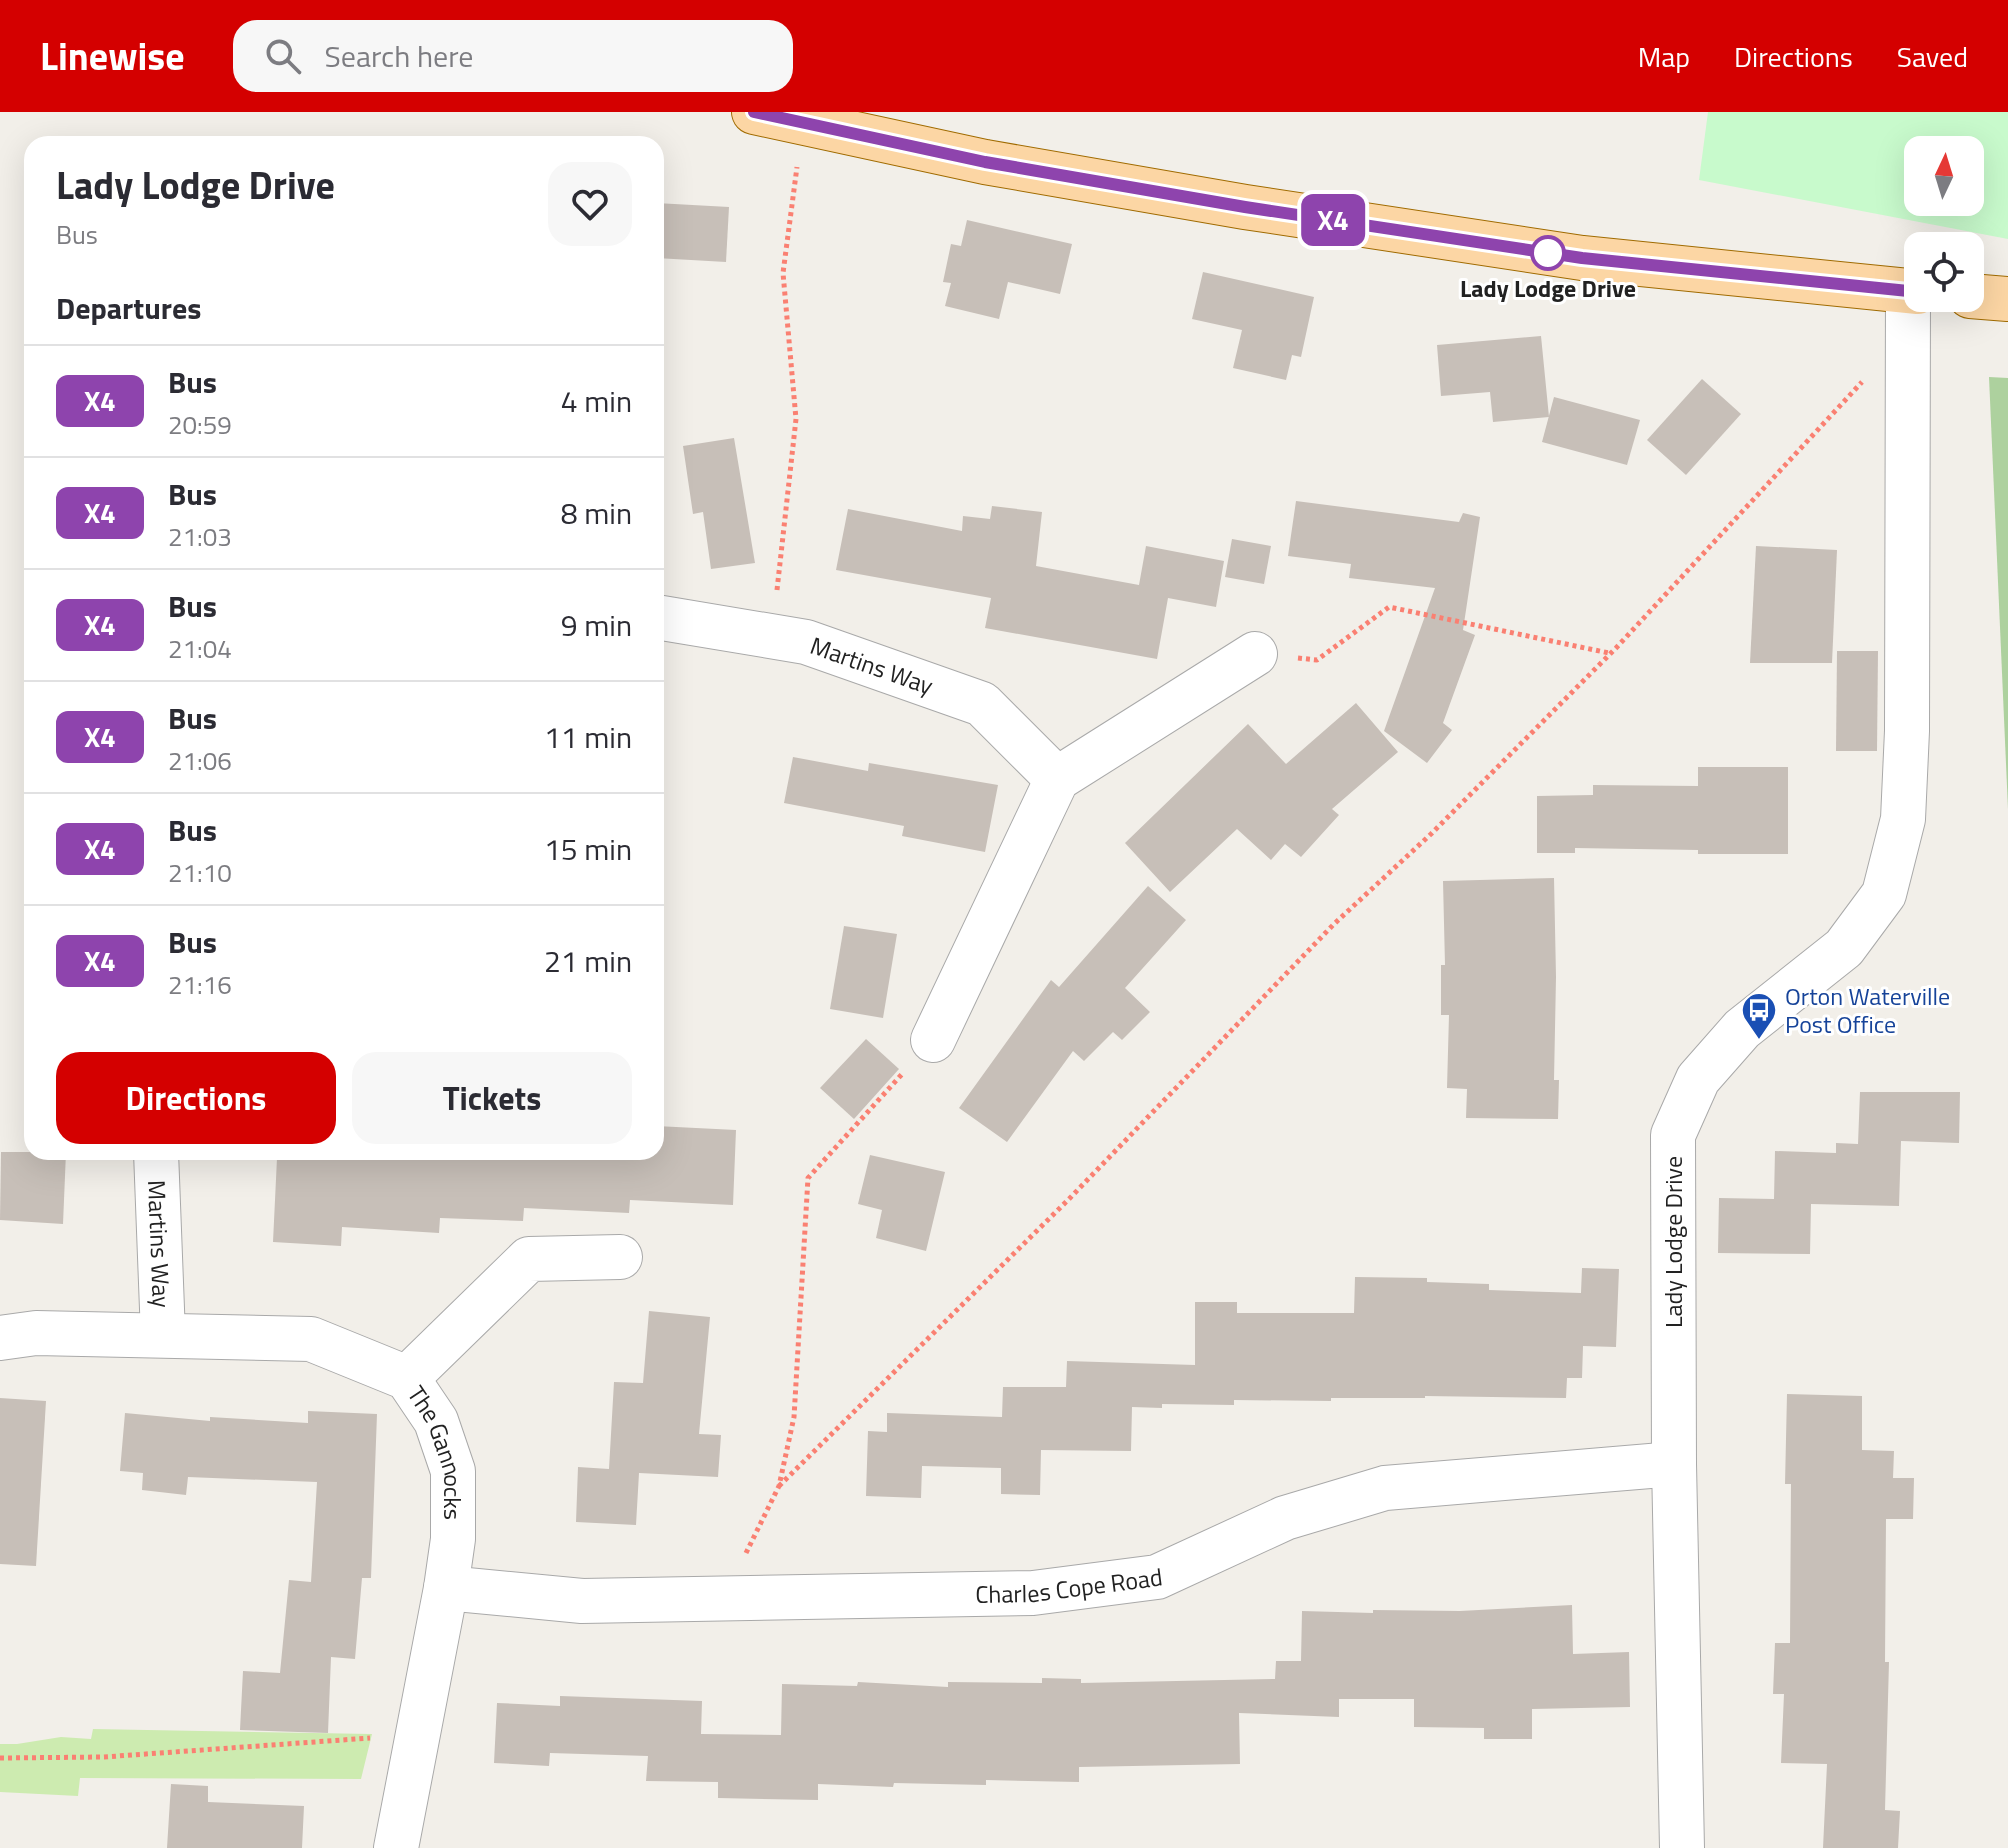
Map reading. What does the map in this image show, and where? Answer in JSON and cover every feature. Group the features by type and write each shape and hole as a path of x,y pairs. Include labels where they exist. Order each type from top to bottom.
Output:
{"main road":[{"path":"754,112 985,162 1245,207 1582,258 1904,290"},
{"path":"1984,297 2008,299"}],"street":[{"name":"Lady Lodge Drive","path":"1682,1848 1674,1464 1673,1135 1698,1079 1733,1039 1844,948 1884,894 1903,819 1907,731 1906,334 1910,312"},
{"name":"Martins Way","path":"664,618 806,642 982,704 1057,779"},
{"path":"933,1040 1057,779 1255,654"},
{"name":"Martins Way","path":"156,1160 163,1335"},
{"path":"407,1378 529,1259 620,1257"},
{"name":"The Gannocks","path":"0,1338 36,1333 311,1339 407,1378 436,1421 453,1471 453,1539 396,1848"},
{"name":"Charles Cope Road","path":"446,1588 582,1601 1033,1593 1157,1577 1285,1518 1385,1488 1674,1464"}],"path":[{"path":"771,636 796,419 783,273 803,122"},
{"path":"779,1486 1069,1199 1334,924 1431,834 1610,654 1906,334"},
{"path":"1255,654 1317,660 1389,607 1610,654"},
{"path":"723,1598 779,1486 794,1417 808,1178 933,1040"},
{"path":"0,1758 104,1757 418,1734"}],"green space":[{"path":"1708,112 2008,112 2008,239 1699,180"},
{"path":"1989,377 2008,378 2008,809"},
{"path":"93,1729 372,1734 361,1779 80,1778 78,1796 0,1792 0,1744 61,1737 91,1739"}],"building":[{"path":"664,203 729,207 726,262 664,258"},
{"path":"967,220 1072,244 1060,294 1008,282 999,319 945,306 951,283 943,282 951,244 961,246"},
{"path":"1203,272 1314,297 1301,357 1292,355 1286,380 1233,368 1242,330 1192,319"},
{"path":"1541,336 1549,417 1493,422 1490,392 1441,396 1437,345"},
{"path":"1702,379 1741,414 1686,475 1647,440"},
{"path":"1554,397 1640,420 1627,465 1542,442"},
{"path":"734,438 755,563 711,569 703,512 693,514 683,446"},
{"path":"1296,501 1459,522 1463,513 1480,517 1463,630 1475,635 1443,723 1452,730 1427,763 1384,731 1435,588 1349,578 1351,564 1288,556"},
{"path":"992,506 1042,512 1036,566 1139,585 1146,546 1224,561 1216,607 1168,598 1157,659 985,628 991,598 836,570 848,509 962,531 963,516 990,519"},
{"path":"1232,539 1271,546 1264,584 1225,577"},
{"path":"1756,546 1837,550 1832,663 1750,663"},
{"path":"1837,651 1878,651 1877,751 1836,751"},
{"path":"1356,703 1398,752 1332,809 1339,815 1301,857 1285,844 1271,860 1237,829 1170,892 1125,843 1248,724 1286,764"},
{"path":"793,757 868,771 869,763 998,785 985,852 902,836 904,826 784,803"},
{"path":"1698,767 1788,767 1788,854 1698,854 1698,850 1575,848 1575,853 1537,853 1537,796 1593,795 1593,785 1698,786"},
{"path":"1554,878 1554,1080 1559,1080 1558,1119 1466,1118 1467,1089 1447,1088 1449,1015 1441,1015 1441,965 1445,965 1443,881"},
{"path":"1148,886 1186,920 1125,988 1150,1012 1122,1040 1113,1032 1084,1061 1073,1051 1007,1142 959,1108 1051,980 1059,987"},
{"path":"844,926 897,934 883,1018 830,1009"},
{"path":"866,1039 899,1069 854,1119 820,1088"},
{"path":"1860,1092 1960,1092 1959,1143 1901,1141 1899,1206 1811,1204 1810,1254 1718,1253 1719,1198 1774,1199 1775,1151 1836,1153 1836,1143 1858,1144"},
{"path":"664,1126 736,1130 733,1205 630,1200 629,1213 524,1208 523,1221 440,1218 439,1233 342,1227 341,1246 273,1242 277,1160 664,1160"},
{"path":"1,1152 24,1152 24,1160 66,1160 63,1224 0,1220"},
{"path":"870,1155 945,1172 926,1251 876,1238 882,1210 858,1204"},
{"path":"1582,1268 1619,1269 1616,1347 1583,1346 1582,1378 1567,1378 1566,1398 1425,1396 1331,1398 1331,1401 1234,1400 1234,1405 1162,1404 1162,1408 1132,1407 1131,1451 1041,1450 1040,1495 1001,1494 1001,1468 922,1466 921,1498 866,1496 868,1431 887,1432 887,1413 1002,1417 1003,1387 1066,1387 1067,1361 1195,1365 1195,1302 1237,1302 1237,1313 1354,1313 1355,1277 1427,1278 1427,1282 1489,1284 1489,1290 1581,1293"},
{"path":"649,1311 710,1317 699,1434 721,1435 718,1477 639,1473 636,1525 576,1522 578,1467 609,1469 614,1382 643,1383"},
{"path":"1787,1394 1862,1396 1862,1450 1894,1451 1893,1478 1914,1478 1913,1519 1886,1519 1885,1662 1889,1662 1885,1810 1900,1811 1898,1848 1823,1848 1827,1764 1781,1763 1784,1694 1773,1694 1775,1643 1790,1643 1791,1484 1785,1484"},
{"path":"0,1398 46,1401 36,1566 0,1564"},
{"path":"308,1411 377,1414 371,1578 362,1578 355,1659 331,1657 328,1733 240,1730 243,1671 280,1673 289,1580 311,1582 317,1482 188,1477 186,1495 142,1490 143,1473 120,1471 125,1413 210,1421 210,1417 308,1423"},
{"path":"1572,1605 1573,1654 1629,1652 1630,1707 1532,1709 1532,1739 1484,1739 1484,1728 1414,1727 1414,1699 1339,1699 1339,1717 1239,1713 1240,1764 1079,1767 1079,1782 986,1780 986,1785 894,1783 893,1787 818,1784 818,1800 718,1798 718,1782 646,1781 648,1756 550,1753 549,1766 494,1763 497,1703 560,1706 560,1696 702,1701 701,1734 781,1735 782,1684 857,1686 858,1682 948,1687 948,1682 1042,1683 1042,1678 1081,1679 1081,1683 1275,1679 1276,1661 1301,1661 1302,1611 1373,1613 1373,1610 1460,1611"},
{"path":"171,1784 208,1786 208,1802 304,1806 302,1848 167,1848"}],"bus line":[{"name":"X4","path":"754,112 985,162 1245,207 1582,258 1904,290"}],"place":[{"name":"Lady Lodge Drive","path":"1548,253"},
{"name":"Orton Waterville Post Office","path":"1759,1041"}]}
